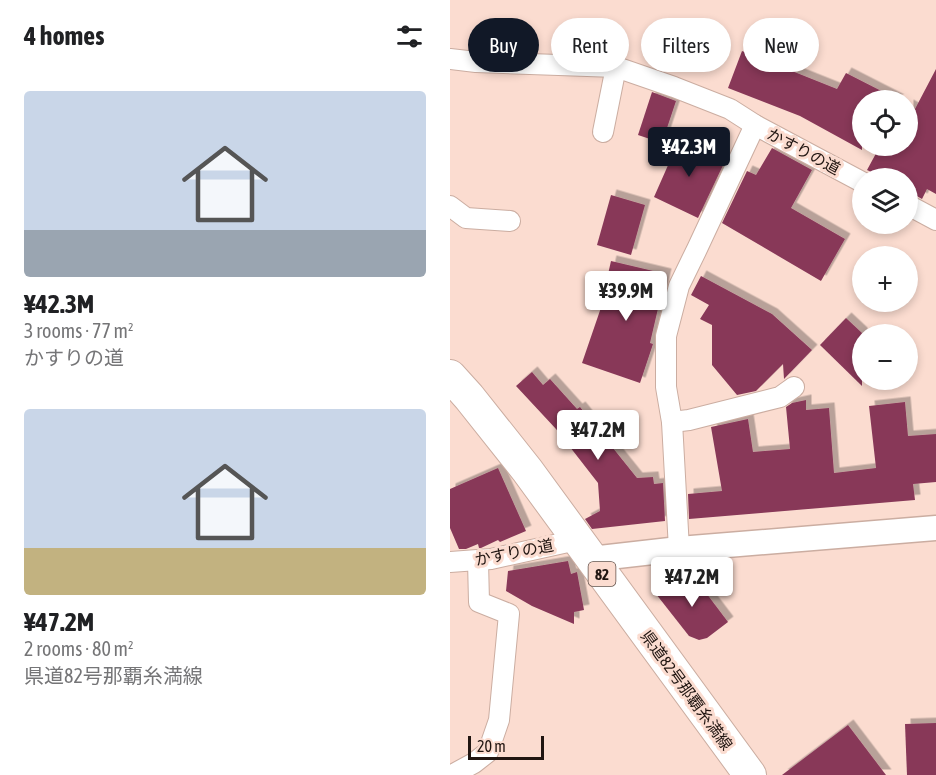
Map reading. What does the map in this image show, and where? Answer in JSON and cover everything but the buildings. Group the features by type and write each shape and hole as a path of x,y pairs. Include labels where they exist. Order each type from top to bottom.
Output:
{"main road":[{"name":"県道82号那覇糸満線","path":"450,376 470,397 527,470 750,775"}],"street":[{"path":"450,59 551,65"},
{"path":"629,71 730,109 755,125"},
{"path":"603,132 615,72"},
{"name":"かすりの道","path":"679,549 672,422 666,387 666,336 679,286 755,125 852,177"},
{"path":"450,206 466,218 510,221"},
{"path":"918,210 936,220"},
{"path":"672,422 689,420 780,397 794,387"},
{"path":"584,549 679,549 936,528"},
{"name":"かすりの道","path":"450,562 584,549"},
{"path":"452,775 488,752 499,720 509,614 479,602 478,561"}]}
